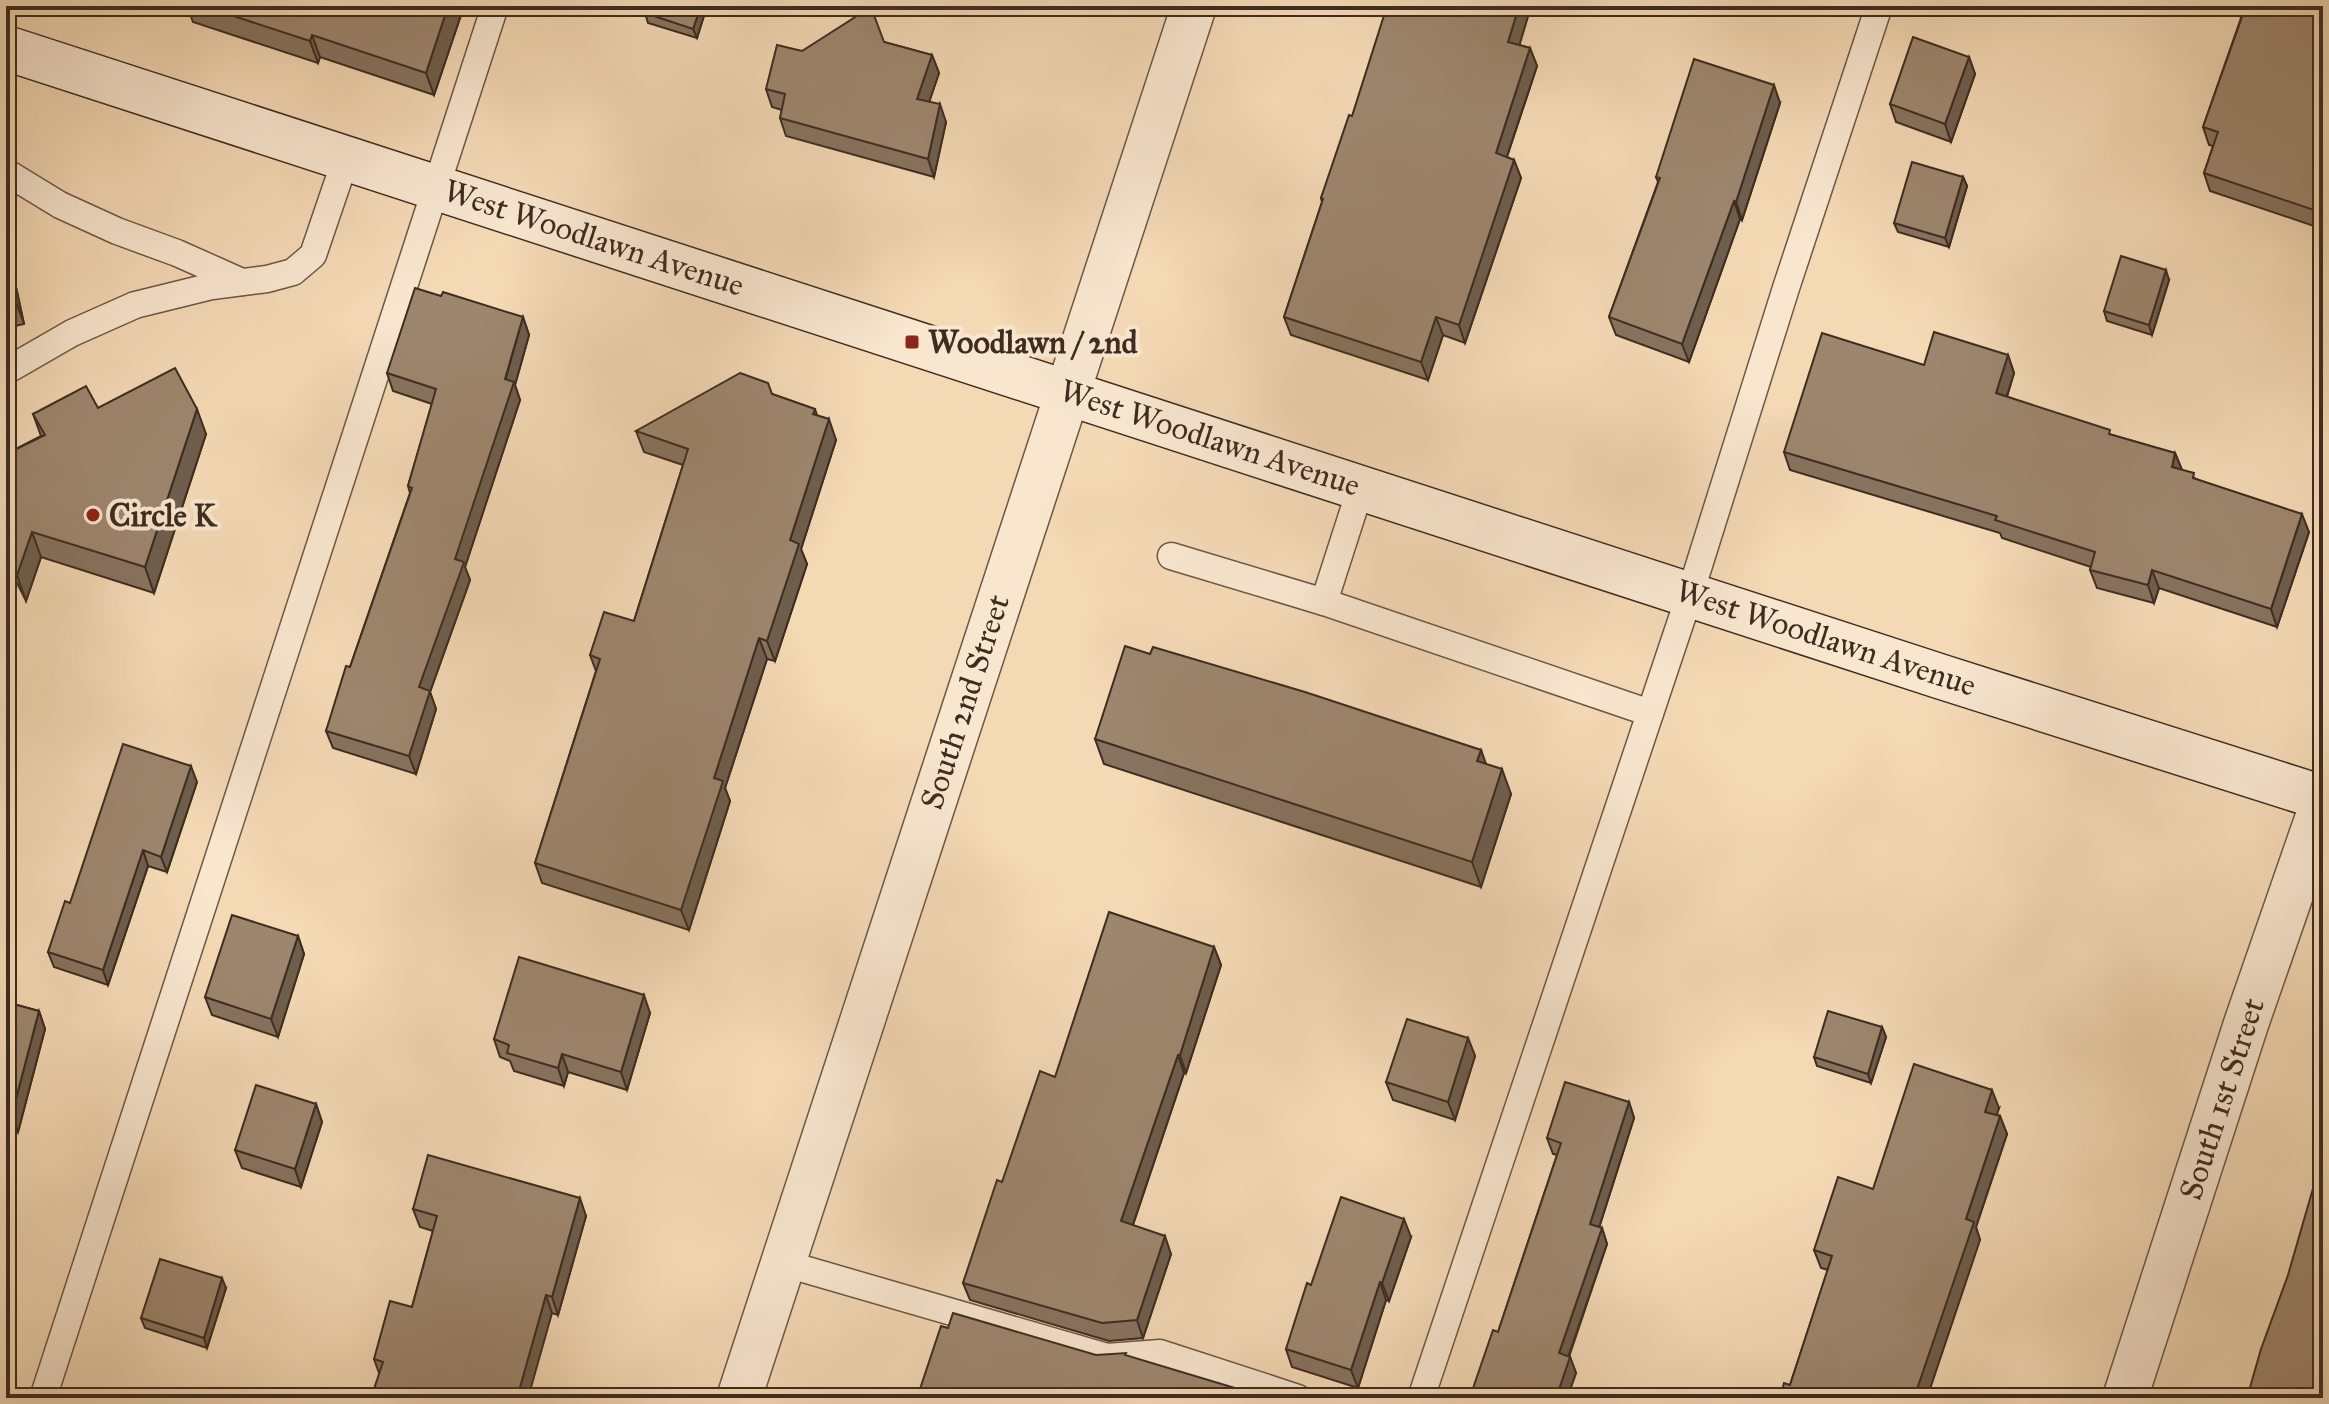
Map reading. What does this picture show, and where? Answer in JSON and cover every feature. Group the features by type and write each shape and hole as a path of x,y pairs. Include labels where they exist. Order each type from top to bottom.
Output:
{"main road":[{"name":"South 2nd Street","path":"739,1398 1194,6"},
{"name":"West Woodlawn Avenue","path":"6,48 2323,800"},
{"name":"South 1st Street","path":"2125,1398 2246,1024 2323,800"}],"lane":[{"path":"43,1398 495,6"},
{"path":"1421,1398 1690,594 1879,6"},
{"path":"6,371 72,333 135,305 212,286 267,279 293,272 313,255 346,158"},
{"path":"6,172 60,205 242,282"},
{"path":"1324,602 1361,487"},
{"path":"1171,556 1324,602 1650,713"},
{"path":"783,1263 1107,1357 1160,1353 1298,1398"}],"building":[{"path":"203,6 448,6 426,73 312,35 310,41"},
{"path":"647,6 701,6 693,29 645,13"},
{"path":"1387,6 1519,6 1508,42 1530,48 1496,153 1514,160 1459,325 1436,317 1421,362 1284,317"},
{"path":"2241,6 2323,6 2323,213 2204,173 2218,132 2203,127 2243,14 2239,13"},
{"path":"871,7 884,42 932,55 917,99 940,104 928,159 780,118 785,94 766,89 777,45 802,51"},
{"path":"1913,37 1969,57 1945,124 1890,104"},
{"path":"1694,59 1774,85 1736,202 1682,344 1609,317 1660,178 1656,177"},
{"path":"1912,162 1963,177 1945,238 1894,223"},
{"path":"2121,256 2166,270 2149,325 2104,311"},
{"path":"6,258 15,299 6,301"},
{"path":"415,288 441,296 443,292 523,317 505,379 514,382 455,559 464,562 419,687 430,691 409,756 326,731 346,666 350,667 412,488 408,486 436,389 387,373"},
{"path":"1934,332 2008,355 1996,393 2110,430 2109,434 2175,453 2172,467 2194,473 2193,478 2302,514 2271,609 2152,570 2148,585 2090,570 2095,552 1995,520 1997,516 1784,452 1822,333 1924,365"},
{"name":"Circle K","path":"175,368 197,409 145,567 32,532 17,575 6,554 6,454 45,435 33,414 86,386 98,408"},
{"path":"740,373 768,383 772,394 815,409 813,414 829,419 790,540 799,544 767,641 759,638 714,778 723,781 681,910 535,863 600,659 590,655 604,612 634,621 688,449 636,431"},
{"path":"1125,646 1150,654 1153,647 1305,692 1481,750 1477,761 1502,769 1472,862 1095,739"},
{"path":"123,744 191,766 161,857 143,850 103,970 48,952 65,901 70,903"},
{"path":"1109,912 1214,947 1180,1055 1121,1221 1165,1236 1137,1320 1102,1323 963,1283 997,1180 1002,1182 1040,1071 1055,1077"},
{"path":"232,915 298,936 271,1019 205,997"},
{"path":"519,957 644,995 621,1072 562,1054 558,1068 507,1053 509,1045 494,1039"},
{"path":"6,1002 39,1011 12,1114 6,1113"},
{"path":"1828,1011 1882,1027 1868,1074 1814,1057"},
{"path":"1407,1019 1468,1038 1448,1102 1386,1082"},
{"path":"1914,1064 1992,1090 1985,1112 2000,1116 1966,1219 1974,1222 1914,1398 1780,1398 1784,1383 1790,1385 1832,1256 1814,1250 1838,1177 1873,1189"},
{"path":"1565,1082 1629,1102 1590,1224 1602,1228 1559,1353 1570,1357 1556,1398 1470,1397 1493,1330 1498,1332 1561,1143 1547,1138"},
{"path":"256,1085 316,1104 295,1169 235,1150"},
{"path":"428,1155 580,1198 552,1297 546,1295 517,1398 371,1398 383,1362 374,1359 390,1301 412,1307 437,1216 413,1209"},
{"path":"2316,1178 2323,1181 2323,1398 2247,1398 2288,1275"},
{"path":"1341,1197 1404,1219 1351,1370 1286,1349 1307,1283 1311,1285"},
{"path":"160,1259 222,1278 204,1338 141,1318"},
{"path":"953,1313 1096,1355 1126,1353 1268,1398 917,1398 941,1326 948,1328"}],"place":[{"name":"Woodlawn / 2nd","path":"912,342"},
{"name":"Circle K","path":"93,515"}]}
